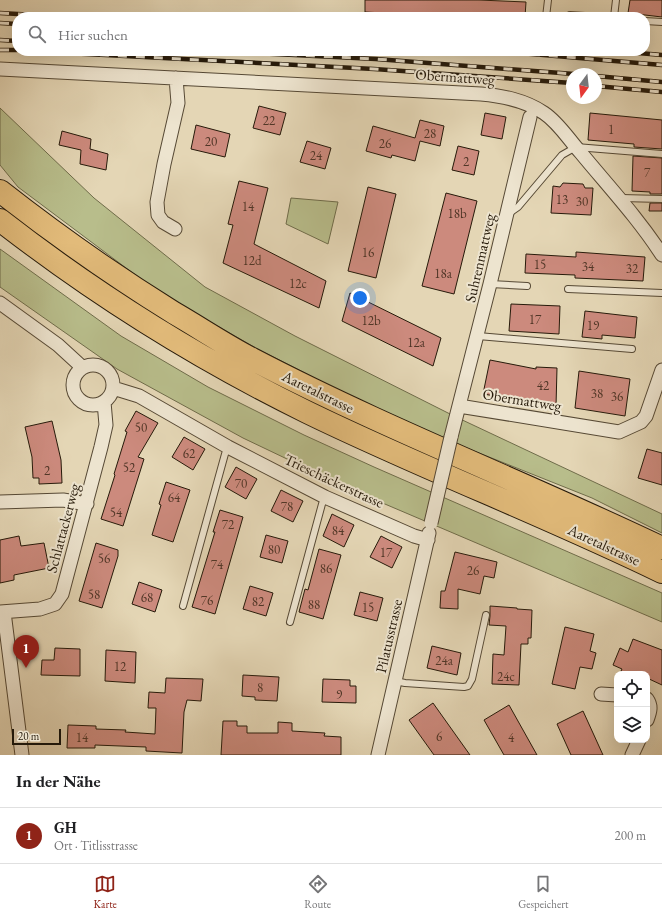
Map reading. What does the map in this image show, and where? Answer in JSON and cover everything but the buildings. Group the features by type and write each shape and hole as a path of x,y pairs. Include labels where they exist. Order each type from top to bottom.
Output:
{"highway":[{"name":"Aaretalstrasse","path":"0,191 59,236 123,281 198,328 250,358 370,417 603,519 662,548"},
{"name":"Aaretalstrasse","path":"0,220 76,276 127,310 199,354 255,385 307,412 374,443 558,524 662,572"}],"street":[{"name":"Obermattweg","path":"0,69 502,96 523,102 544,113 560,128 644,228 662,255"},
{"path":"175,228 163,222 158,215 157,202 178,103 176,78"},
{"name":"Suhrenmattweg","path":"457,411 478,336 530,117"},
{"path":"0,303 58,345 82,367"},
{"path":"95,365 107,370 111,375 113,388 110,396 104,402 96,406 80,402 75,396 72,383 74,377 82,367 95,365"},
{"name":"Obermattweg","path":"457,411 619,432 641,422 646,416 662,370"},
{"name":"Trieschäckerstrasse","path":"113,388 140,396 228,447 325,496 414,536 428,540"},
{"name":"Schlattackerweg","path":"2,612 40,609 54,604 62,594 87,504 106,425 104,402"},
{"name":"Pilatusstrasse","path":"378,755 457,411"},
{"path":"0,502 63,500 87,504"},
{"path":"2,612 22,755"},
{"path":"601,694 614,695"},
{"path":"632,755 638,743"}],"lane":[{"path":"547,12 548,0"},
{"path":"615,12 616,0"},
{"path":"650,21 662,22"},
{"path":"506,216 518,207 564,153 576,147 662,154"},
{"path":"619,198 662,199"},
{"path":"490,284 527,286"},
{"path":"568,288 662,293"},
{"path":"478,336 632,349"},
{"path":"182,606 228,447"},
{"path":"290,622 325,496"},
{"path":"395,681 405,684 468,686 472,679 486,615"}],"green space":[{"path":"0,108 94,198 205,287 295,336 456,417 662,514 662,533 592,498 407,423 254,347 158,292 18,187 0,165"},
{"path":"291,198 338,202 328,244 286,224"},
{"path":"0,249 121,336 208,387 304,435 374,467 662,593 662,622 352,490 243,438 117,369 0,287"}],"railway":[{"path":"0,13 12,14"},
{"path":"0,23 12,24"},
{"path":"0,40 12,41"},
{"path":"0,50 12,50"},
{"path":"650,54 662,55"},
{"path":"124,56 374,69 566,83"},
{"path":"316,56 566,73"},
{"path":"555,56 662,65"},
{"path":"602,77 662,82"},
{"path":"602,87 662,92"}],"place":[{"name":"GH","path":"26,668"}]}
